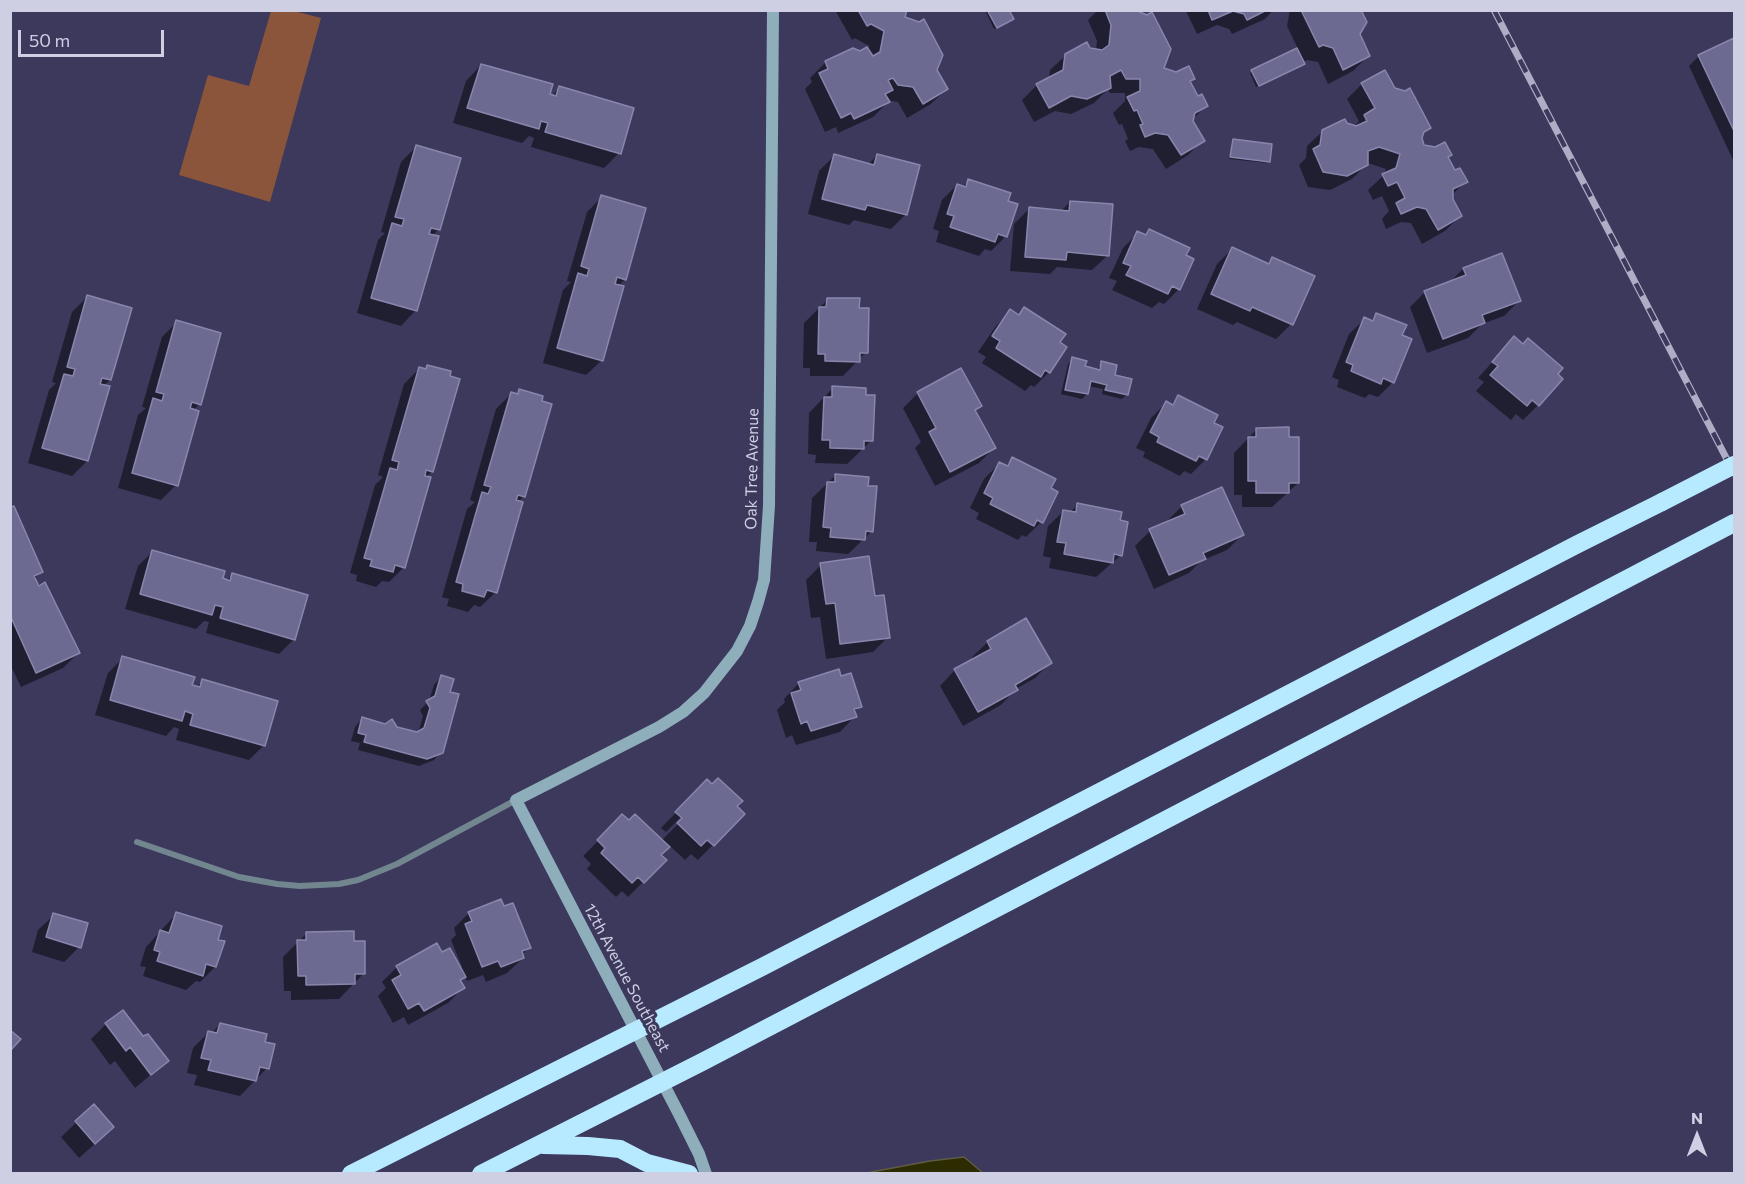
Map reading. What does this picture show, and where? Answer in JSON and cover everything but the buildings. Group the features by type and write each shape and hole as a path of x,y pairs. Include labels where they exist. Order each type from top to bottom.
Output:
{"highway":[{"path":"351,1173 637,1030 1734,465"},
{"path":"481,1173 663,1082 1734,523"},
{"path":"536,1145 620,1149 647,1163 689,1173"}],"street":[{"name":"Oak Tree Avenue","path":"516,800 659,727 683,712 704,693 737,651 750,627 764,580 769,506 773,10"},
{"path":"138,842 238,877 300,886 339,884 358,880 397,864 516,800"},
{"name":"12th Avenue Southeast","path":"516,800 637,1030 699,1154 706,1173"}],"shaded area":[{"path":"271,11 294,11 321,18 270,202 179,175 208,75 249,86"},
{"path":"964,1157 983,1173 866,1173 930,1161"}],"railway":[{"path":"1494,10 1734,473"}]}
